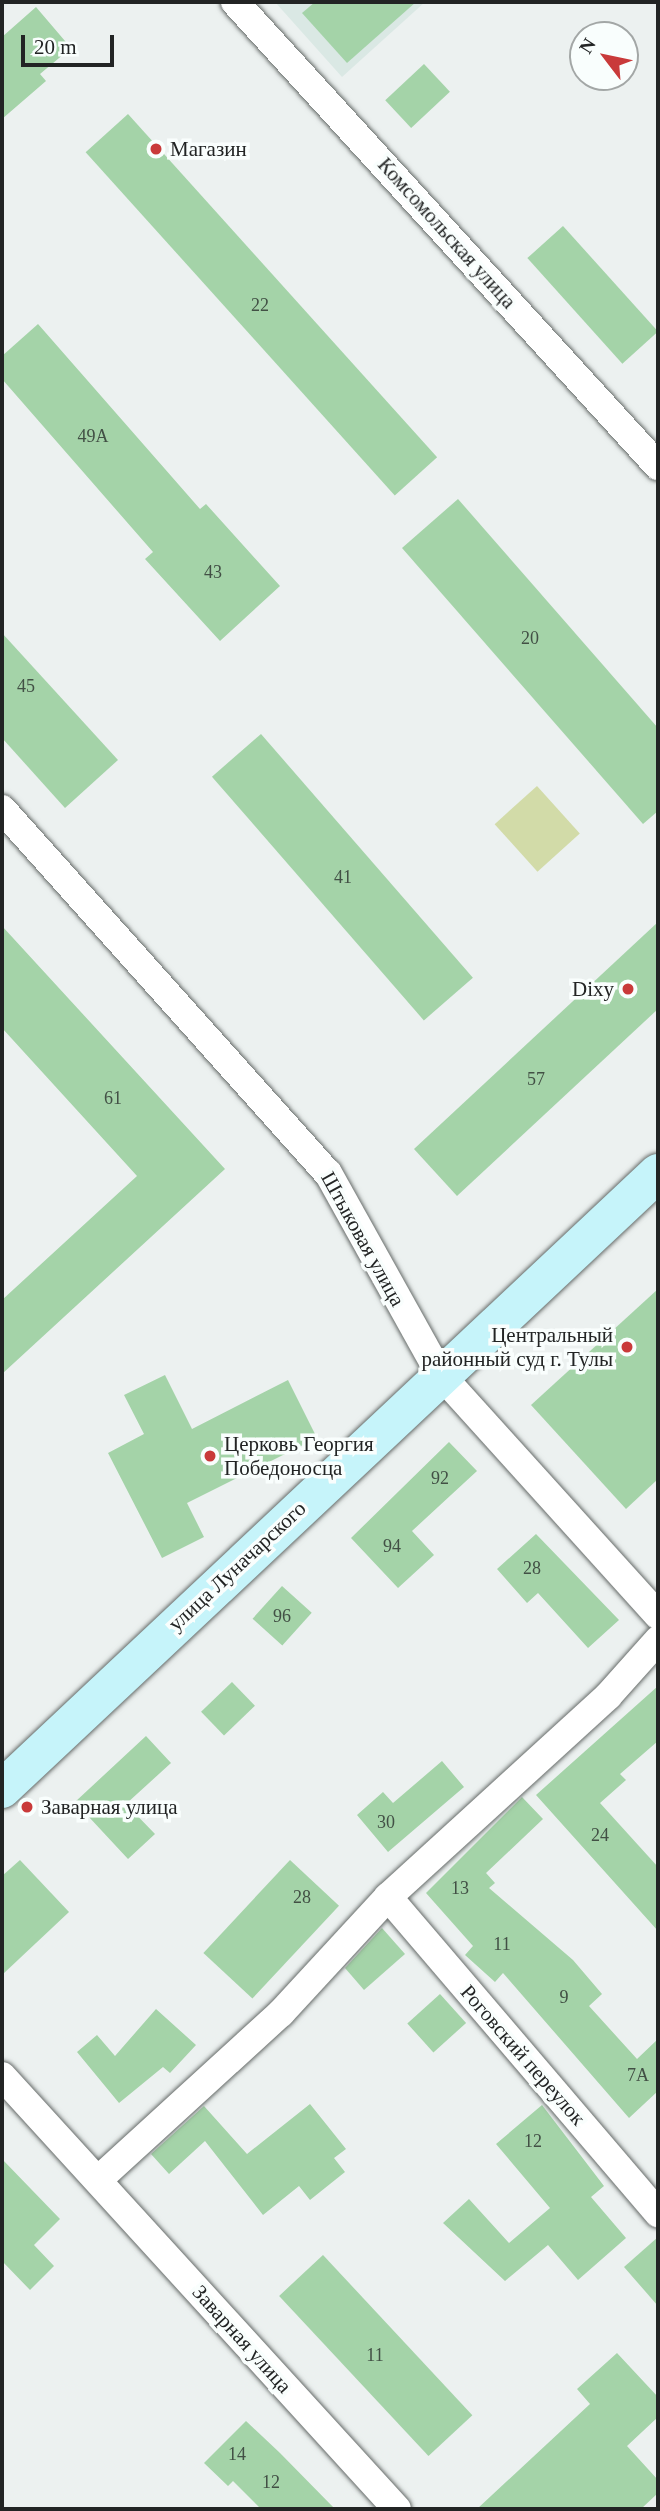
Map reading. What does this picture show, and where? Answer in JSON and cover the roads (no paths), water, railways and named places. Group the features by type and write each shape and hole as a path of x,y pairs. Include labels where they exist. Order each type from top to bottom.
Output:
{"main road":[{"name":"улица Луначарского","path":"2,1789 440,1374 658,1173"}],"street":[{"name":"Комсомольская улица","path":"235,2 658,466"},
{"name":"Штыковая улица","path":"2,809 328,1173 440,1374 658,1615"},
{"path":"98,2180 281,2013 388,1897 608,1696 658,1640"},
{"name":"Роговский переулок","path":"388,1897 658,2213"},
{"name":"Заварная улица","path":"2,2076 397,2509"}],"place":[{"name":"Магазин","path":"156,149"},
{"name":"Dixy","path":"628,989"},
{"name":"Центральный районный суд г. Тулы","path":"627,1347"},
{"name":"Церковь Георгия Победоносца","path":"210,1456"},
{"name":"Заварная улица","path":"27,1807"}]}
